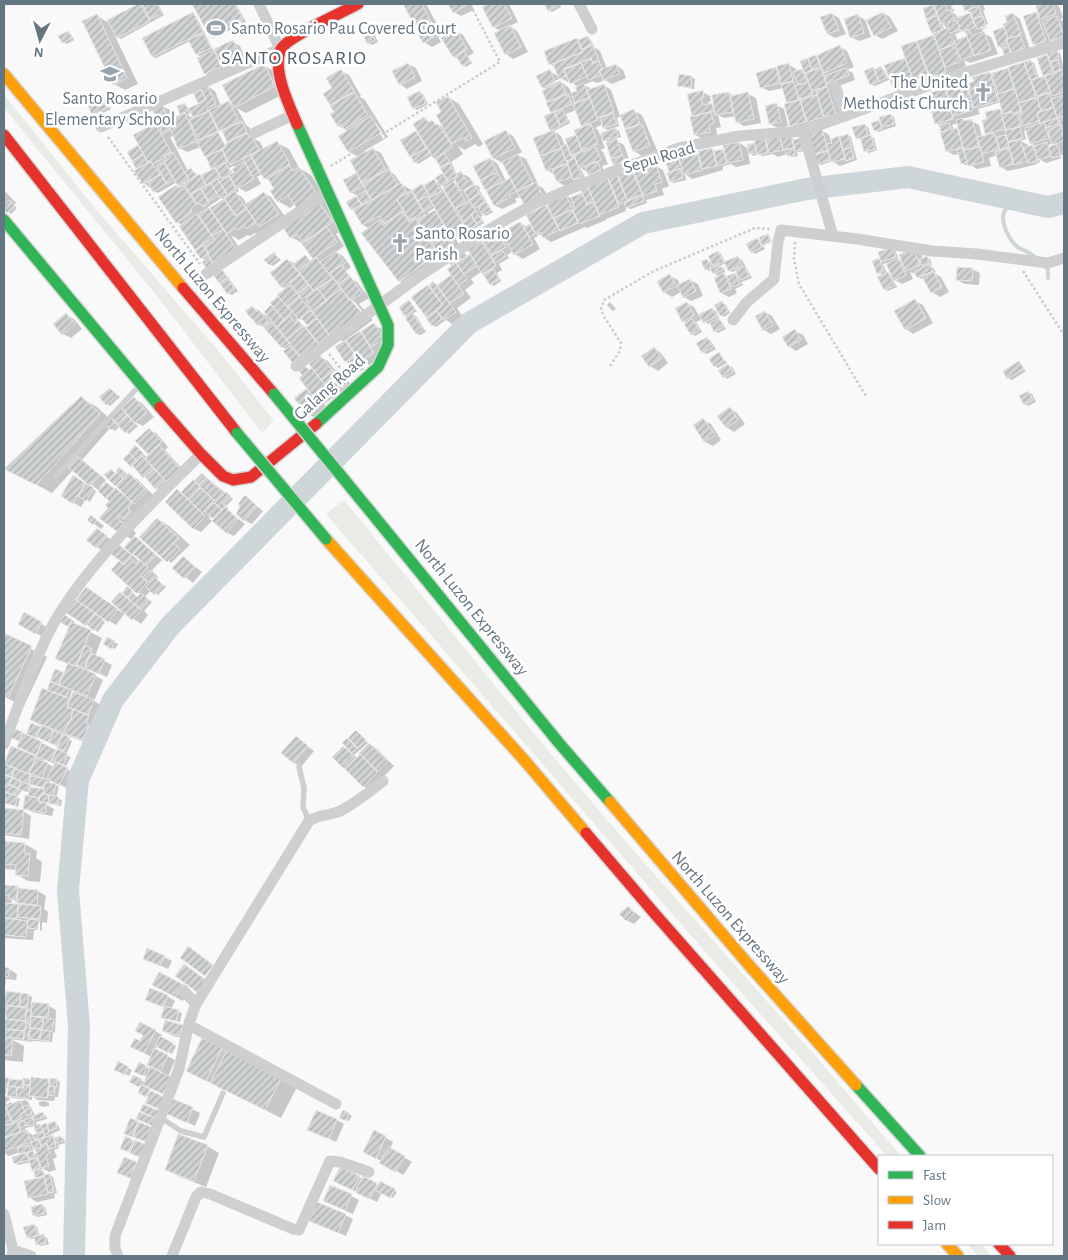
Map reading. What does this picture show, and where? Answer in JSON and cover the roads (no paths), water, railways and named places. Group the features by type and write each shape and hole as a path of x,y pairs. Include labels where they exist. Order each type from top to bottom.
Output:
{"main road":[{"path":"280,49 290,39 358,4"},
{"name":"Galang Road","path":"4,220 140,384 201,454 223,476 233,480 252,477 323,418 378,367 385,356 388,345 388,325 380,304 327,193 281,83 278,63 280,49"},
{"name":"North Luzon Expressway","path":"4,74 88,176 274,394 559,743 748,964 919,1155"},
{"path":"4,135 236,433 326,539 525,762 878,1168"},
{"path":"948,1245 958,1256"},
{"path":"1000,1245 1010,1256"}],"street":[{"path":"101,127 280,49 259,4"},
{"path":"579,4 592,29"},
{"name":"Sepu Road","path":"296,366 380,304 502,221 534,204 609,173 679,148 739,136 803,131 963,73 1064,43"},
{"path":"835,86 846,116"},
{"path":"254,133 294,115"},
{"path":"803,131 832,232"},
{"path":"206,274 327,193"},
{"path":"733,320 746,302 774,279 781,230 832,232 932,250 1015,260 1048,263 1064,258"},
{"path":"4,744 8,719 50,631 75,590 108,551 201,454"},
{"path":"118,1256 115,1248 116,1236 179,1069 196,1004 309,821 315,816 339,812 362,798 383,781"},
{"path":"183,990 196,1004"},
{"path":"189,1025 336,1104"},
{"path":"172,1256 196,1197 200,1192 210,1194 299,1230 330,1161 340,1162 369,1172"},
{"path":"4,1214 13,1253 31,1256"}],"lane":[{"path":"56,476 140,384"},
{"path":"300,767 304,788 304,807 309,821"},
{"path":"161,1118 181,1131 204,1137 223,1093"}],"waterway":[{"path":"74,1256 79,1027 68,890 78,780 113,700 170,626 469,323 643,223 807,189 908,177 1048,207 1064,203"},
{"path":"1015,200 1004,212 1003,221 1005,227 1009,237 1016,245 1036,258"},
{"path":"1045,266 1048,270 1048,278"}],"place":[{"name":"Santo Rosario Pau Covered Court","path":"216,28"},
{"name":"Santo Rosario Elementary School","path":"110,74"},
{"name":"The United Methodist Church","path":"983,92"},
{"name":"Santo Rosario Parish","path":"400,243"}],"district":[{"name":"SANTO ROSARIO","path":"294,57"}]}
